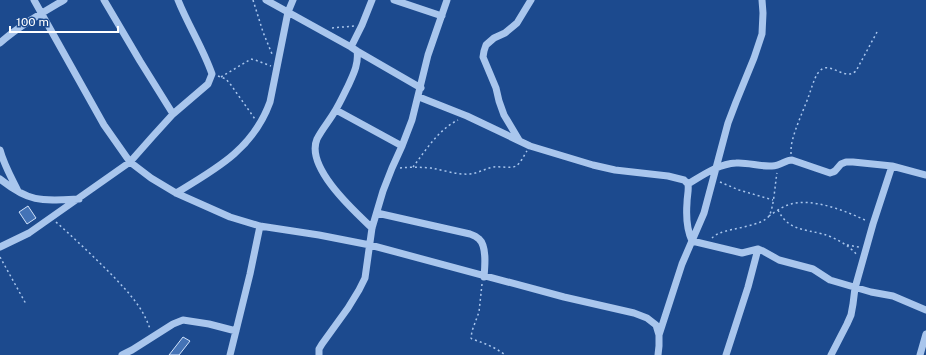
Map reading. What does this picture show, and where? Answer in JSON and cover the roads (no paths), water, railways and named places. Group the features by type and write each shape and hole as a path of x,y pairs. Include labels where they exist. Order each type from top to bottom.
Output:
{"street":[{"path":"34,0 104,125 130,162 151,178 176,193 230,216 260,226 370,245 484,277 647,318 656,325 659,335 658,355"},
{"path":"0,44 7,37 41,13 64,0"},
{"path":"104,0 173,114"},
{"path":"0,247 29,233 52,218 130,162 173,114 208,84 212,74 208,62 178,0"},
{"path":"266,0 351,46 357,51 421,88"},
{"path":"176,193 230,159 247,142 259,126 270,102 288,12 293,0"},
{"path":"351,46 362,25 372,0"},
{"path":"394,0 442,16"},
{"path":"319,355 319,349 348,308 359,290 364,278 367,269 372,228 383,191 412,120 419,97 428,55 448,0"},
{"path":"520,140 504,115 496,88 483,57 486,44 504,33 517,22 531,0"},
{"path":"659,335 682,264 704,212 731,116 762,34 762,0"},
{"path":"357,51 357,66 336,110 317,139 314,150 328,180 345,202 372,228"},
{"path":"419,97 467,116 530,146 615,170 668,176 684,180 688,184 689,191 687,204 687,227 692,242"},
{"path":"336,110 402,146"},
{"path":"0,150 8,173 20,193"},
{"path":"688,184 716,168 736,162 774,167 792,160 830,173 841,164 853,162 892,166 926,175"},
{"path":"831,355 850,315 855,288 872,224 892,166"},
{"path":"0,178 11,188 26,196 39,200 79,199"},
{"path":"699,178 713,179"},
{"path":"377,213 470,234 480,239 484,245 484,277"},
{"path":"230,355 260,226"},
{"path":"692,242 742,252 758,249 779,260 813,269 830,280 855,288 894,296 926,310"},
{"path":"726,355 748,287 758,249"},
{"path":"122,355 173,324 183,320 210,324 236,331"},
{"path":"920,355 926,334"}]}
